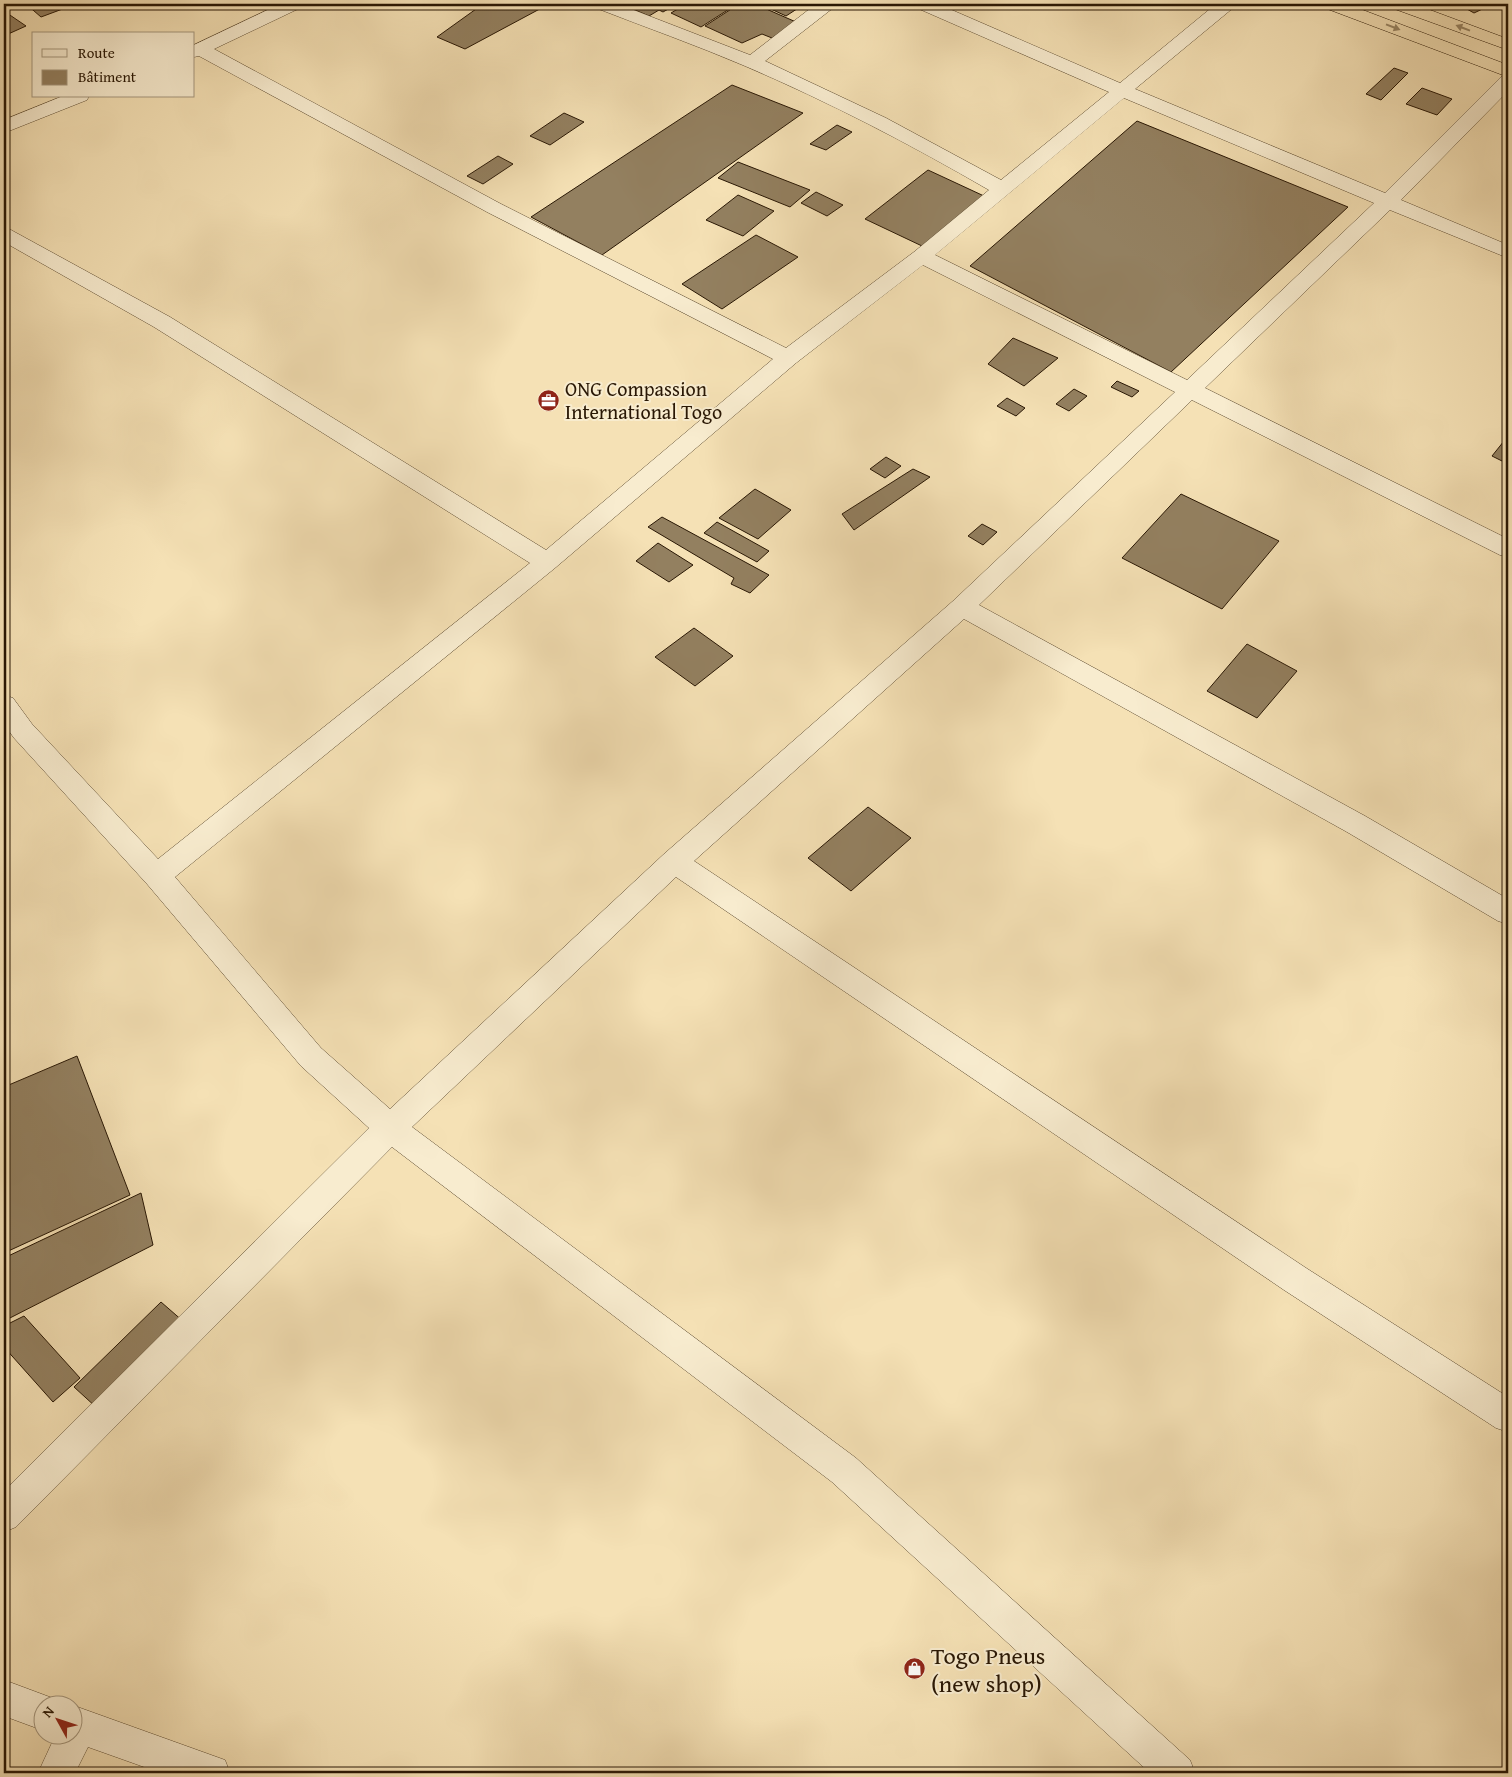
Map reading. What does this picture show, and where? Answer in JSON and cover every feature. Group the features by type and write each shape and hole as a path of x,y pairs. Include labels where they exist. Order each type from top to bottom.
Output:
{"highway":[{"path":"1331,4 1508,71"},
{"path":"1398,4 1508,45"}],"street":[{"path":"197,51 294,4"},
{"path":"602,4 752,62 922,143 1003,190"},
{"path":"752,62 826,4"},
{"path":"923,4 1508,252"},
{"path":"157,876 546,562 788,358 922,256 1227,4"},
{"path":"197,51 494,208 788,358"},
{"path":"4,1515 390,1128 674,862 962,607 1190,392 1508,82"},
{"path":"4,126 75,98"},
{"path":"4,234 162,322 546,562"},
{"path":"922,256 1190,392 1508,549"},
{"path":"962,607 1356,824 1508,913"},
{"path":"4,705 13,735 157,876 311,1057 390,1128 844,1470 1177,1773"},
{"path":"674,862 1286,1274 1508,1416"},
{"path":"4,1698 32,1708"},
{"path":"82,1726 212,1773"},
{"path":"56,1773 68,1744"}],"building":[{"path":"26,4 76,4 41,17"},
{"path":"483,4 549,4 465,49 437,37"},
{"path":"645,4 677,4 663,12 659,10 649,16 635,10"},
{"path":"686,4 737,4 701,27 671,13"},
{"path":"739,4 755,4 796,22 772,38 762,34 742,43 705,26"},
{"path":"760,4 802,4 803,5 786,16"},
{"path":"1458,4 1493,4 1474,13"},
{"path":"4,11 26,26 6,35 4,33"},
{"path":"1394,68 1408,73 1381,100 1366,94"},
{"path":"732,85 803,113 602,255 531,217"},
{"path":"1422,88 1452,99 1437,115 1406,104"},
{"path":"564,113 584,122 550,145 530,136"},
{"path":"1137,121 1348,207 1171,372 970,266"},
{"path":"837,125 852,132 826,150 810,144"},
{"path":"498,156 513,164 483,184 467,176"},
{"path":"738,162 810,190 790,207 718,178"},
{"path":"928,170 984,196 922,246 865,219"},
{"path":"816,192 843,205 827,216 801,203"},
{"path":"738,195 774,211 743,236 706,220"},
{"path":"756,235 798,257 722,309 682,284"},
{"path":"1013,338 1058,358 1024,386 988,364"},
{"path":"1117,381 1139,391 1132,397 1111,387"},
{"path":"1074,389 1087,396 1069,411 1056,404"},
{"path":"1007,398 1025,408 1016,416 997,406"},
{"path":"1508,436 1508,464 1492,456"},
{"path":"886,457 901,466 885,478 870,469"},
{"path":"913,469 930,477 854,530 842,514"},
{"path":"755,489 791,510 758,539 719,518"},
{"path":"1181,494 1279,541 1222,609 1122,558"},
{"path":"662,517 769,575 750,593 731,584 734,578 648,527"},
{"path":"717,522 769,551 757,562 704,533"},
{"path":"982,524 997,532 983,545 968,536"},
{"path":"658,543 693,565 669,582 636,561"},
{"path":"694,628 733,656 695,686 655,657"},
{"path":"1247,644 1297,671 1257,718 1207,691"},
{"path":"868,807 911,838 851,891 808,858"},
{"path":"77,1056 130,1195 4,1253 4,1087"},
{"path":"141,1193 153,1245 4,1321 4,1258"},
{"path":"161,1302 184,1322 97,1408 74,1387"},
{"path":"24,1316 80,1378 53,1402 4,1347 4,1326"}],"place":[{"name":"ONG Compassion International Togo","path":"549,400"},
{"name":"Togo Pneus (new shop)","path":"915,1669"}]}
